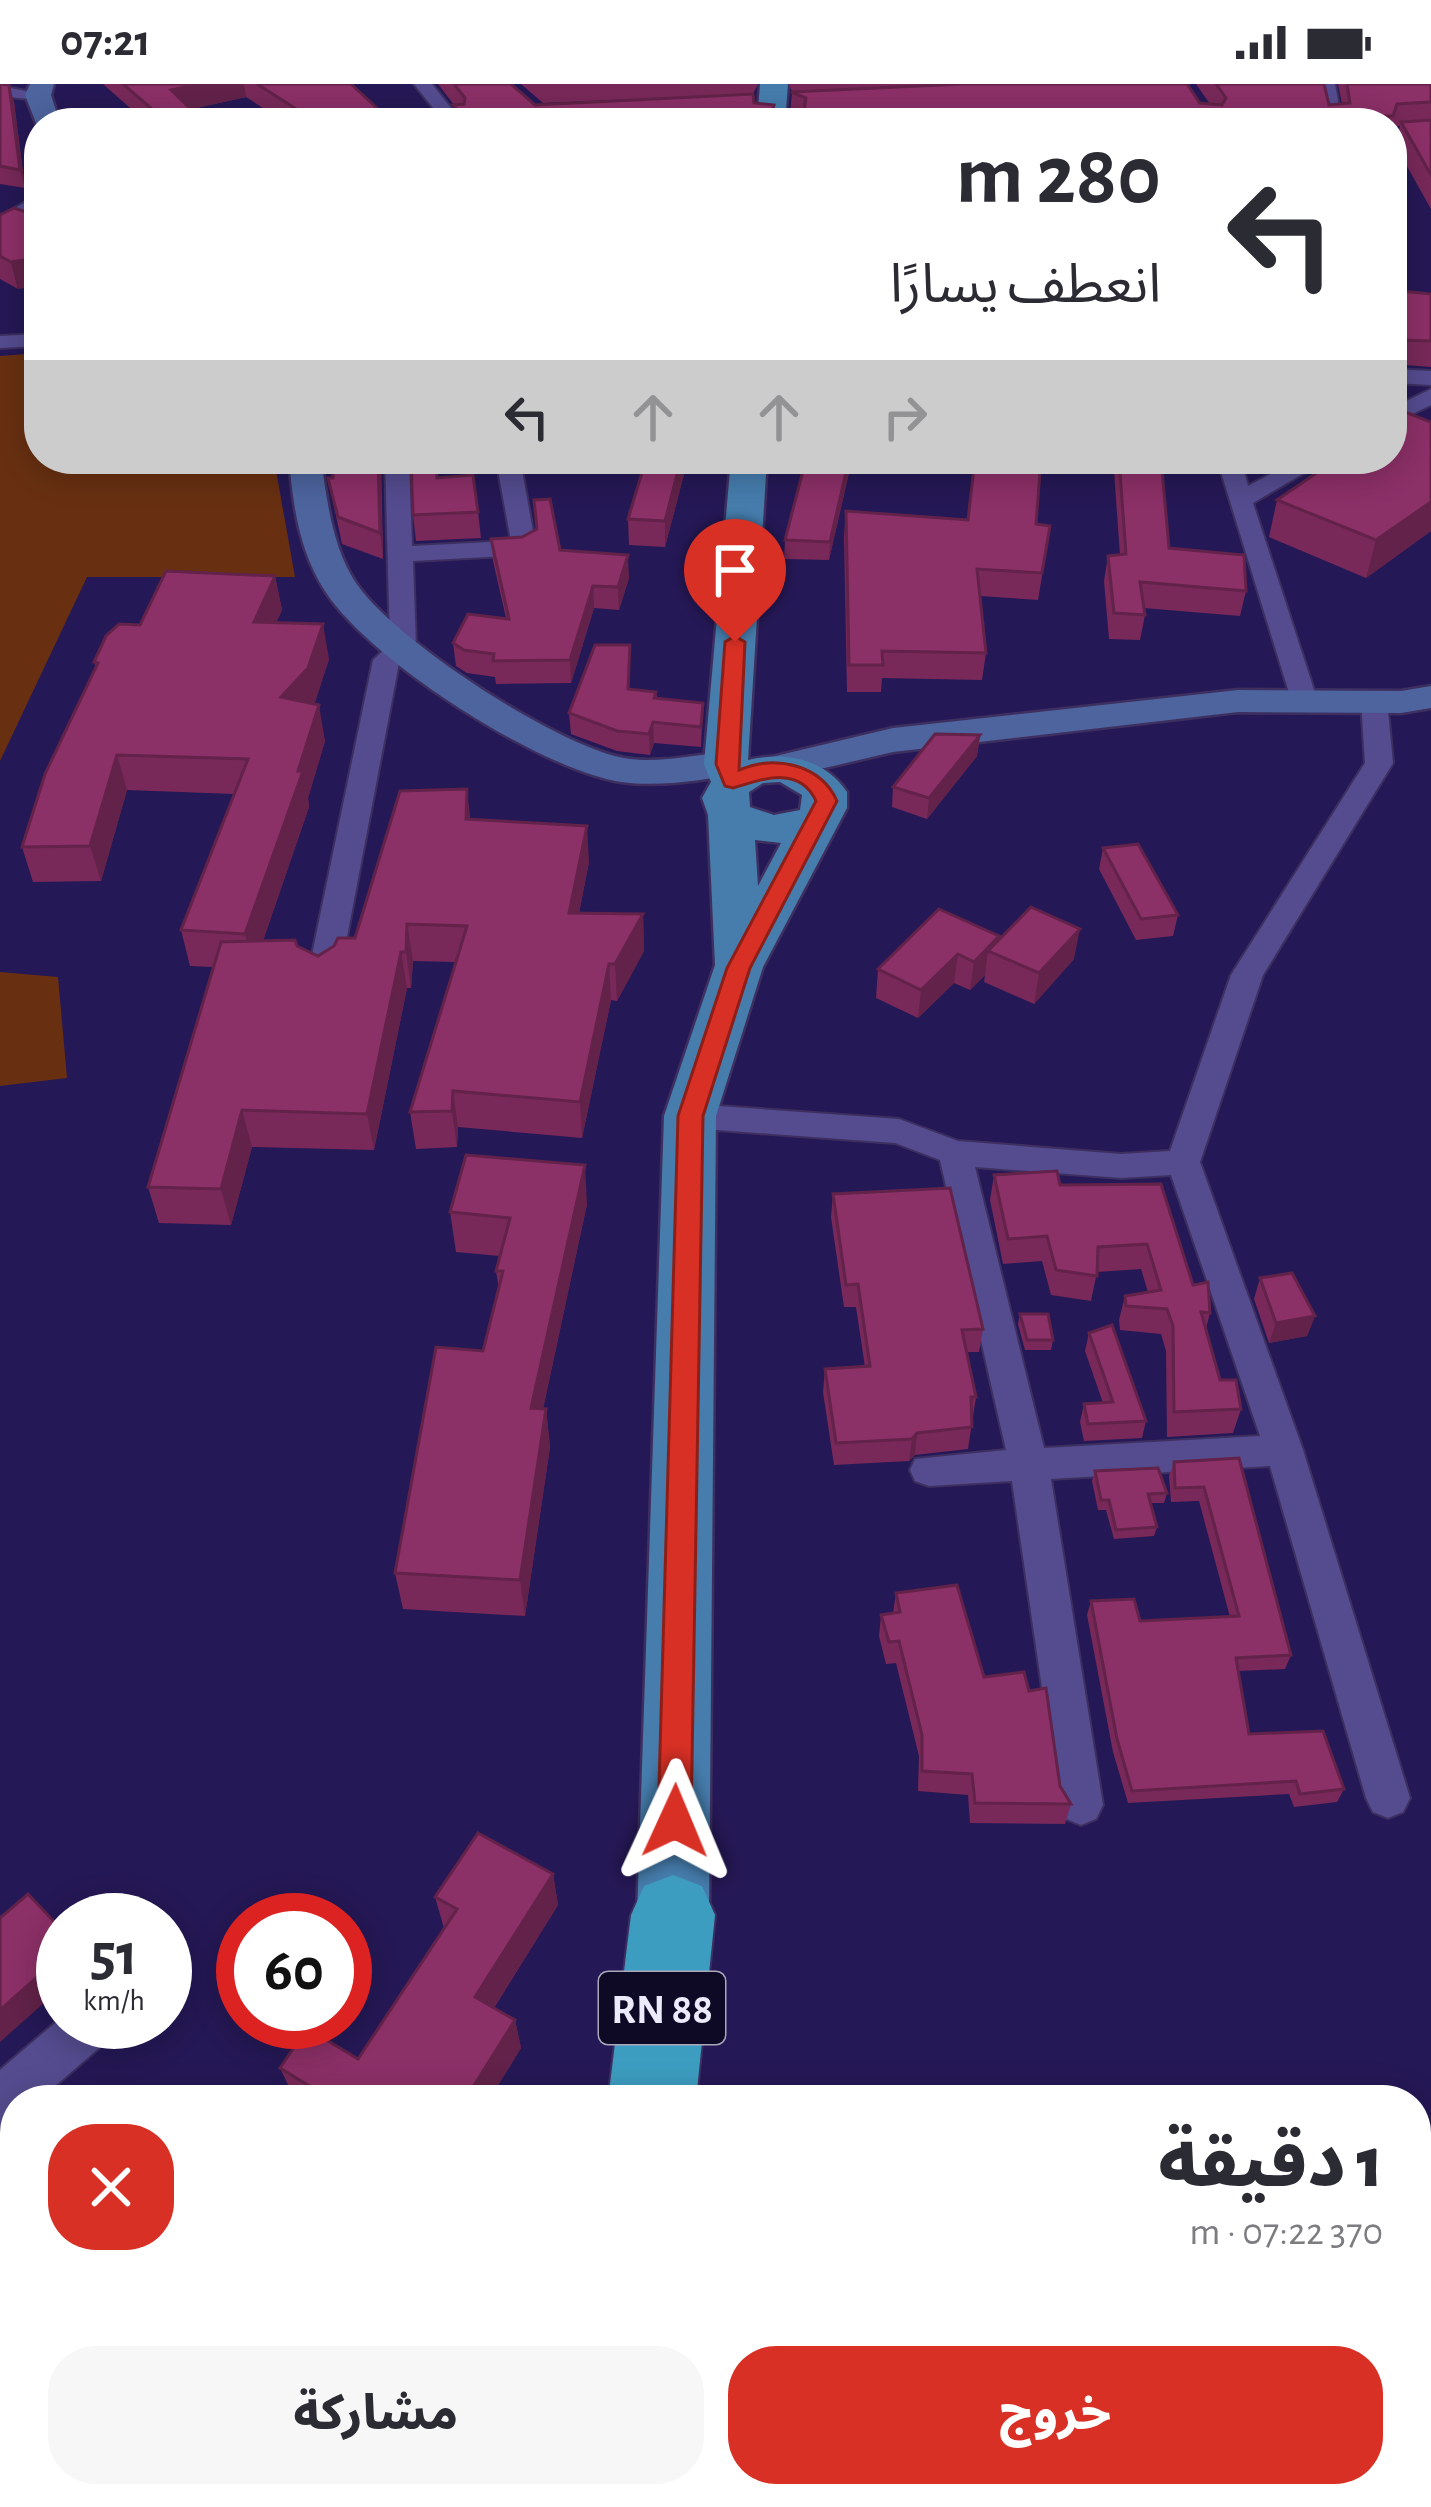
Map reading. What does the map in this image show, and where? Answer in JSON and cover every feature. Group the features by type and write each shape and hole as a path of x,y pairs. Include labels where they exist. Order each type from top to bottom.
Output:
{"highway":[{"name":"RN 88","path":"654,2085 673,1915"},
{"name":"RN 88","path":"673,1915 675,2085"}],"main road":[{"name":"RN 88","path":"738,968 749,474"},
{"path":"809,777 822,809 796,829 767,830 740,782 809,777"},
{"name":"RN 88","path":"673,1915 691,1116 738,968 822,809"}],"street":[{"path":"423,84 442,108"},
{"path":"0,91 40,90"},
{"path":"307,474 315,536 344,593 424,666 573,756 621,770 740,782 893,740 1238,701 1431,697"},
{"path":"397,474 404,647"},
{"path":"400,554 524,548 511,474"},
{"path":"1233,474 1304,699"},
{"path":"1240,500 1288,474"},
{"path":"322,979 386,660 404,647"},
{"path":"1374,701 1378,763 1247,975 1183,1162 1284,1450 1388,1798"},
{"path":"822,809 893,740"},
{"path":"691,1116 899,1131 956,1153 1121,1166 1183,1162"},
{"path":"956,1153 1029,1464 1081,1805"},
{"path":"928,1470 1284,1450"},
{"path":"624,2085 673,1915"},
{"path":"20,2085 61,2049"}],"shaded area":[{"path":"24,354 24,474 277,474 295,577 87,577 0,761 0,356"},
{"path":"0,972 58,977 67,1078 0,1086"}],"building":[{"path":"0,84 9,85 20,170 0,166"},
{"path":"123,84 199,84 171,90 190,108 151,108"},
{"path":"257,84 351,84 377,108 295,108"},
{"path":"454,84 511,84 535,105 753,94 754,103 774,105 456,108 453,105 464,104"},
{"path":"961,84 1187,84 1200,103 1222,105 1226,98 1216,84 1324,84 1329,105 1350,103 1347,84 1431,84 1431,102 1397,104 1396,108 804,108 806,98 791,92"},
{"path":"1431,120 1431,175 1407,133 1407,122"},
{"path":"14,208 24,211 24,260 11,262 0,256 0,215"},
{"path":"1407,292 1431,294 1431,341 1407,340"},
{"path":"1407,413 1431,422 1431,502 1376,540 1277,500 1315,474 1407,474"},
{"path":"333,474 378,474 380,533 338,517 328,478"},
{"path":"412,474 473,475 478,512 413,515"},
{"path":"642,474 677,474 665,521 628,519"},
{"path":"802,474 846,474 830,542 785,540"},
{"path":"973,474 1040,474 1036,524 1050,526 1042,573 977,569 986,653 882,651 883,665 849,665 846,511 968,520"},
{"path":"1120,474 1162,474 1169,548 1244,555 1246,591 1140,582 1145,615 1114,613 1108,556 1126,554"},
{"path":"550,499 560,550 628,555 618,587 593,586 570,660 493,661 494,654 464,650 453,643 468,614 509,619 491,539 522,537 537,529 534,500"},
{"path":"166,571 275,576 254,622 323,624 308,668 281,697 319,705 298,771 303,771 245,934 181,930 248,759 117,755 90,846 22,847 45,774 106,636 119,624 140,625"},
{"path":"595,645 630,645 628,689 656,692 654,698 703,703 701,727 653,722 649,734 617,731 569,713"},
{"path":"935,734 980,735 929,798 893,787"},
{"path":"467,789 466,819 587,826 569,913 643,914 615,964 609,964 580,1102 453,1091 452,1111 410,1112 467,926 407,924 406,952 401,952 367,1114 242,1110 221,1189 148,1187 221,942 295,940 297,946 318,956 338,938 355,938 400,791"},
{"path":"1138,844 1178,915 1141,919 1103,848"},
{"path":"1031,907 1080,929 1039,973 988,951"},
{"path":"939,909 999,936 974,962 958,954 921,990 878,969"},
{"path":"466,1155 585,1165 531,1408 546,1409 520,1580 395,1573 436,1347 483,1351 503,1271 496,1271 510,1218 450,1212"},
{"path":"1057,1171 1060,1185 1161,1184 1193,1285 1208,1282 1210,1313 1201,1312 1220,1380 1236,1380 1241,1409 1174,1412 1173,1326 1167,1309 1126,1306 1125,1296 1161,1290 1147,1244 1098,1247 1097,1276 1056,1270 1047,1236 1008,1239 994,1175"},
{"path":"950,1188 983,1329 962,1330 976,1397 971,1397 972,1427 917,1433 912,1439 836,1443 825,1369 870,1366 858,1284 846,1285 833,1194"},
{"path":"1292,1273 1315,1316 1276,1323 1260,1278"},
{"path":"1020,1314 1048,1314 1053,1340 1027,1340"},
{"path":"1112,1325 1146,1421 1088,1424 1084,1404 1113,1402 1089,1333"},
{"path":"1239,1458 1291,1655 1236,1658 1249,1734 1323,1731 1344,1789 1300,1794 1296,1781 1132,1791 1117,1739 1091,1601 1134,1599 1140,1621 1239,1616 1204,1487 1175,1488 1174,1462"},
{"path":"1158,1468 1167,1493 1148,1494 1157,1527 1116,1530 1109,1500 1101,1500 1095,1471"},
{"path":"957,1585 984,1677 1024,1672 1029,1691 1046,1688 1060,1786 1071,1804 975,1803 972,1774 922,1771 922,1735 899,1641 889,1642 881,1615 900,1612 896,1593"},
{"path":"478,1833 553,1874 475,1997 515,2020 474,2085 308,2085 280,2068 293,2049 342,2049 358,2059 365,2049 372,2049 372,2038 457,1909 435,1897"},
{"path":"28,1894 36,1902 36,1978 0,2010 0,1918"}],"route":[{"path":"675,1821 691,1116 738,968 826,801 819,784 783,769 755,771 733,782 727,764 735,642"}]}
